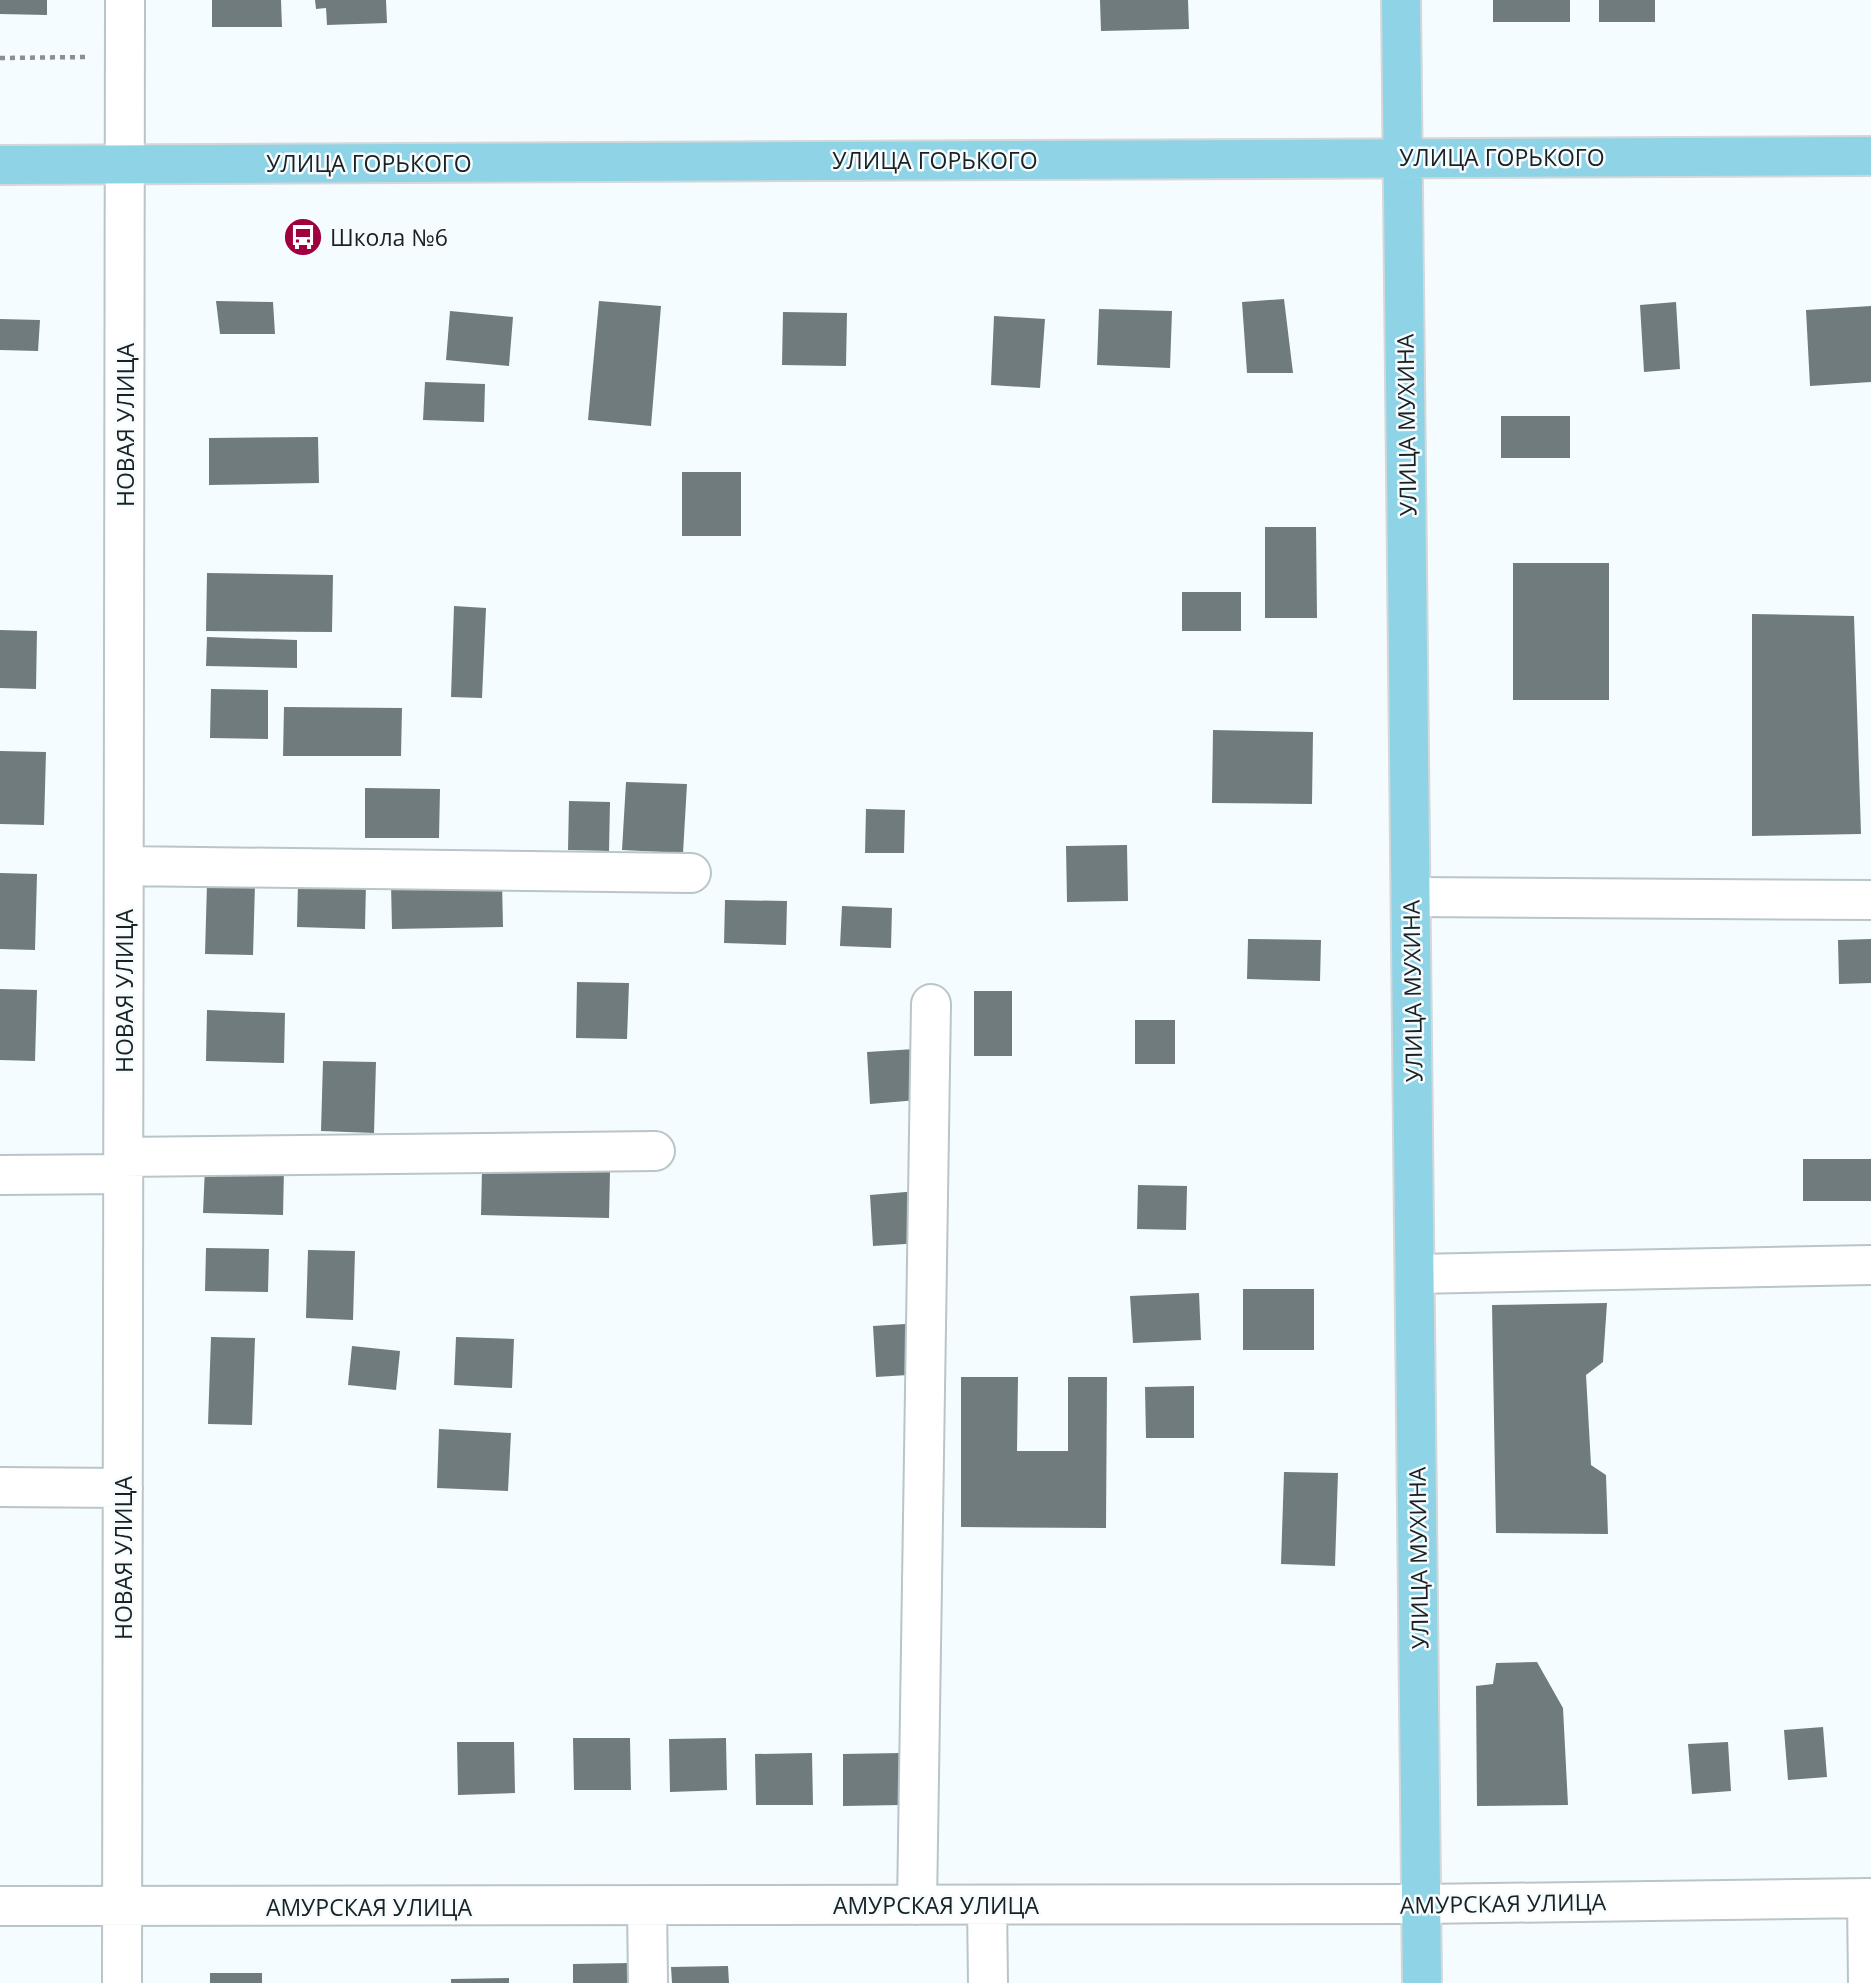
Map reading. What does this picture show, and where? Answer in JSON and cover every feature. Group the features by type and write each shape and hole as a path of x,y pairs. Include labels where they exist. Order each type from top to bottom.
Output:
{"main road":[{"name":"УЛИЦА МУХИНА","path":"1401,0 1422,1983"},
{"name":"УЛИЦА ГОРЬКОГО","path":"0,164 1871,156"}],"street":[{"name":"НОВАЯ УЛИЦА","path":"122,1983 125,0"},
{"path":"124,866 691,873"},
{"path":"1411,897 1871,900"},
{"path":"917,1905 932,1004"},
{"path":"0,1175 123,1166 655,1151"},
{"path":"1415,1274 1871,1265"},
{"path":"0,1487 123,1488"},
{"path":"1868,1983 1869,1898"},
{"name":"АМУРСКАЯ УЛИЦА","path":"0,1906 1422,1904 1869,1898"},
{"path":"987,1905 988,1983"},
{"path":"647,1906 648,1983"}],"path":[{"path":"0,58 125,57"}],"building":[{"path":"0,0 47,0 47,15 0,14"},
{"path":"212,0 281,0 282,27 212,27"},
{"path":"315,0 386,0 387,23 327,25 326,8 316,9"},
{"path":"1100,0 1188,0 1189,29 1101,31"},
{"path":"1493,0 1570,0 1570,22 1493,22"},
{"path":"1599,0 1655,0 1655,22 1599,22"},
{"path":"1284,299 1293,373 1247,373 1242,302"},
{"path":"216,301 273,302 275,334 220,334"},
{"path":"599,301 661,306 651,426 588,420"},
{"path":"1676,302 1680,369 1644,372 1640,305"},
{"path":"1871,306 1871,382 1810,386 1806,310"},
{"path":"1099,309 1172,311 1170,368 1097,365"},
{"path":"450,311 513,317 509,366 446,360"},
{"path":"783,312 847,313 846,366 782,365"},
{"path":"994,316 1045,319 1040,388 991,385"},
{"path":"0,319 40,320 38,351 0,350"},
{"path":"425,382 485,384 484,422 423,420"},
{"path":"1501,416 1570,416 1570,458 1501,458"},
{"path":"318,437 319,483 209,485 209,438"},
{"path":"682,472 741,472 741,536 682,536"},
{"path":"1265,527 1316,527 1317,618 1265,618"},
{"path":"1513,563 1609,563 1609,700 1513,700"},
{"path":"207,573 333,575 332,632 206,631"},
{"path":"1182,592 1241,592 1241,631 1182,631"},
{"path":"454,606 486,608 482,698 451,697"},
{"path":"1752,614 1854,616 1861,834 1752,836"},
{"path":"0,630 37,631 36,689 0,688"},
{"path":"207,637 297,640 297,668 206,666"},
{"path":"211,689 268,690 268,739 210,738"},
{"path":"284,707 402,708 401,756 283,756"},
{"path":"1213,730 1313,732 1312,804 1212,803"},
{"path":"0,751 46,752 44,825 0,824"},
{"path":"626,782 687,784 683,853 622,850"},
{"path":"365,788 440,789 439,838 365,838"},
{"path":"569,801 610,802 609,851 568,850"},
{"path":"866,809 905,810 904,853 865,853"},
{"path":"1127,845 1128,901 1067,902 1066,846"},
{"path":"0,873 37,874 35,950 0,949"},
{"path":"502,881 503,927 392,929 391,884"},
{"path":"298,882 366,883 365,929 297,927"},
{"path":"207,883 255,884 253,955 205,954"},
{"path":"725,900 787,901 786,945 724,943"},
{"path":"842,906 892,908 891,948 840,946"},
{"path":"1248,939 1321,940 1320,981 1247,979"},
{"path":"1871,939 1871,983 1839,984 1838,940"},
{"path":"577,982 629,983 627,1039 576,1038"},
{"path":"0,989 37,990 35,1061 0,1060"},
{"path":"974,991 1012,991 1012,1056 974,1056"},
{"path":"207,1010 285,1013 284,1063 206,1061"},
{"path":"1135,1020 1175,1020 1175,1064 1135,1064"},
{"path":"915,1049 918,1100 870,1104 867,1052"},
{"path":"323,1061 376,1062 374,1133 321,1131"},
{"path":"1803,1159 1871,1159 1871,1201 1803,1201"},
{"path":"205,1167 284,1168 283,1215 203,1213"},
{"path":"482,1169 610,1172 609,1218 481,1215"},
{"path":"1138,1185 1187,1186 1186,1230 1137,1229"},
{"path":"918,1191 922,1243 873,1246 870,1195"},
{"path":"206,1248 269,1249 268,1292 205,1291"},
{"path":"308,1250 355,1251 353,1320 306,1318"},
{"path":"1243,1289 1314,1289 1314,1350 1243,1350"},
{"path":"1199,1293 1201,1340 1133,1343 1130,1296"},
{"path":"1607,1303 1603,1362 1586,1375 1591,1465 1606,1475 1608,1534 1496,1533 1492,1305"},
{"path":"921,1323 924,1374 876,1377 873,1326"},
{"path":"211,1337 255,1338 252,1425 208,1424"},
{"path":"456,1337 514,1339 512,1388 454,1385"},
{"path":"352,1346 400,1351 396,1390 348,1385"},
{"path":"961,1377 1018,1377 1017,1451 1068,1451 1068,1377 1107,1377 1106,1528 961,1527"},
{"path":"1194,1386 1194,1438 1146,1438 1145,1387"},
{"path":"439,1429 511,1433 508,1491 437,1488"},
{"path":"1284,1472 1338,1473 1335,1566 1281,1564"},
{"path":"1537,1662 1563,1708 1568,1805 1477,1806 1476,1686 1493,1684 1496,1663"},
{"path":"1823,1727 1827,1777 1788,1780 1784,1730"},
{"path":"573,1738 630,1738 631,1790 574,1790"},
{"path":"726,1738 727,1790 670,1792 669,1739"},
{"path":"457,1742 514,1742 515,1793 458,1795"},
{"path":"1728,1742 1731,1791 1692,1794 1688,1744"},
{"path":"812,1753 813,1805 756,1805 755,1754"},
{"path":"900,1753 900,1805 843,1806 843,1754"},
{"path":"630,1963 630,1983 573,1983 573,1964"},
{"path":"728,1966 729,1983 672,1983 671,1967"},
{"path":"210,1973 262,1973 262,1983 210,1983"},
{"path":"509,1978 509,1983 451,1983 451,1979"}],"place":[{"name":"Школа №6","path":"303,237"}]}
